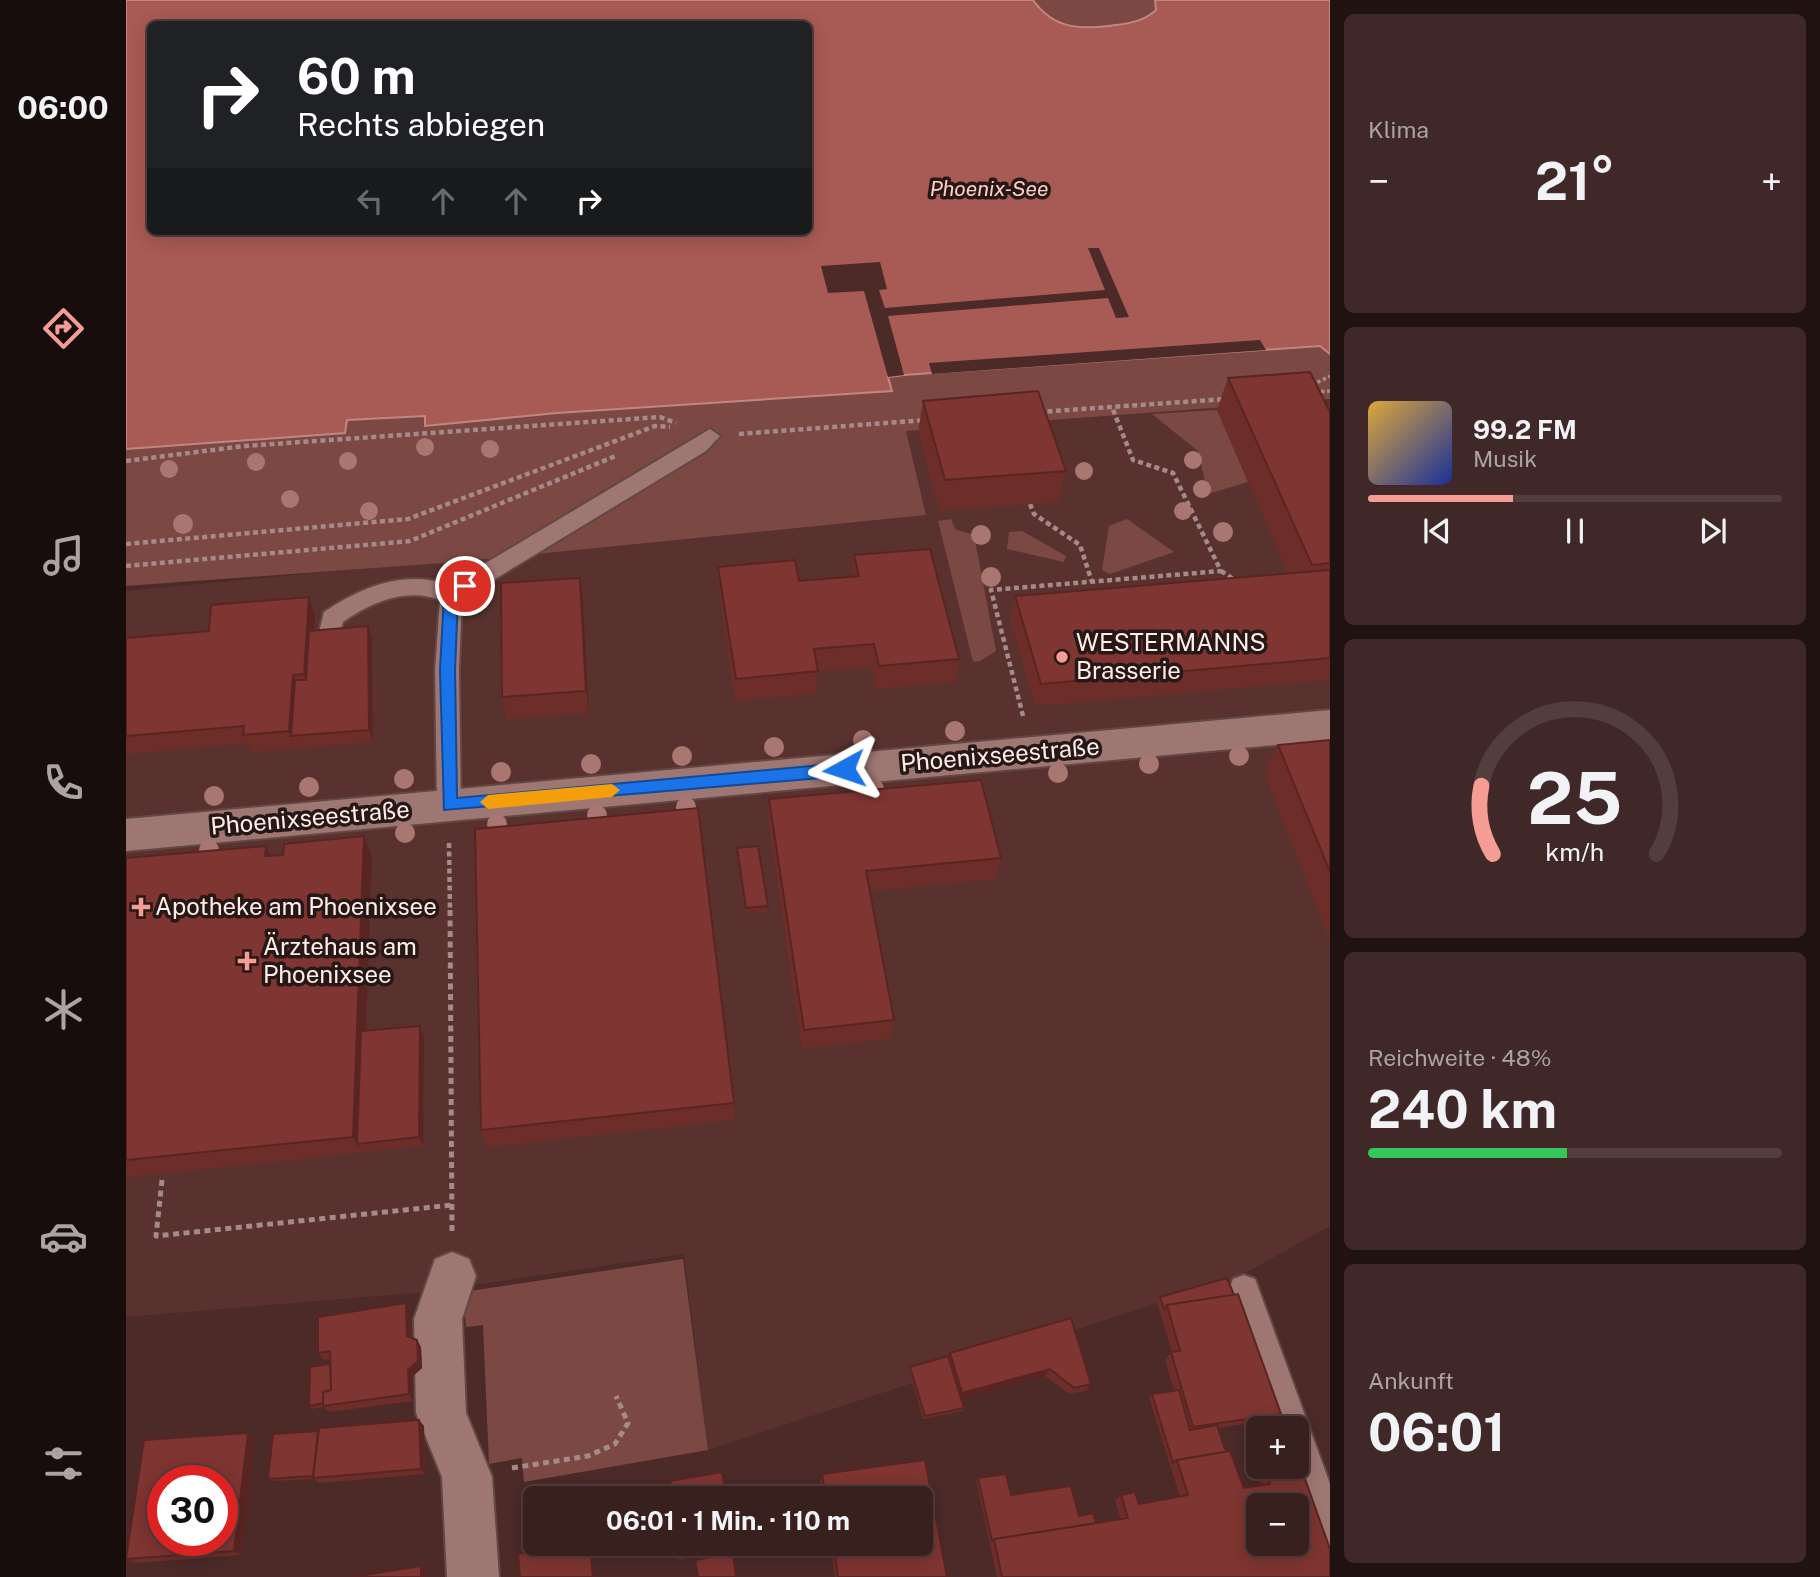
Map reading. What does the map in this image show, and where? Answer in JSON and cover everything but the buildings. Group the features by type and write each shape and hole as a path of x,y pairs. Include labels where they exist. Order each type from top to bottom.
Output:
{"street":[{"name":"Phoenixseestraße","path":"126,835 1330,725"},
{"path":"452,1276 438,1319 441,1413 467,1477 473,1577"}],"lane":[{"path":"451,595 699,446 710,436"},
{"path":"328,640 332,618 351,604 371,595 388,590 433,586 451,595"},
{"path":"449,806 447,670 451,595"},
{"path":"1244,1290 1290,1416"},
{"path":"1309,1471 1330,1530"}],"path":[{"path":"1330,376 1303,391 1330,391"},
{"path":"1037,412 1237,398"},
{"path":"1112,407 1133,460 1173,473 1221,571 1243,584"},
{"path":"126,461 244,446 660,417 710,436"},
{"path":"126,544 408,519 654,426 710,436 928,420"},
{"path":"126,566 410,541 620,455"},
{"path":"1030,504 1034,514 1080,545 1092,582"},
{"path":"1025,723 991,590 1221,571"},
{"path":"449,806 452,1222"},
{"path":"162,1181 156,1236 452,1205"},
{"path":"467,1477 588,1456 615,1444 628,1423 616,1396"}],"shaded area":[{"name":"Phoenix-See","path":"126,0 1330,0 1330,399 906,431 926,515 456,562 126,586"},
{"path":"1330,399 1330,1226 1240,1276 708,1450 684,1254 426,1292 126,1317 126,591 926,515 906,431"},
{"path":"1217,410 1248,482 1208,494 1198,451 1152,414"},
{"path":"951,519 955,529 974,535 996,651 980,661 973,662 938,521"},
{"path":"1127,519 1174,552 1110,574 1102,570 1109,526"},
{"path":"1022,531 1066,556 1064,562 1007,549 1009,532"},
{"path":"683,1259 708,1450 524,1482 522,1458 489,1464 483,1325 466,1327 463,1292"}],"water":[{"name":"Phoenix-See","path":"126,0 1033,0 1050,17 1070,26 1104,27 1142,19 1156,10 1155,0 1330,0 1330,354 1320,346 904,375 888,377 892,391 557,413 425,426 425,416 347,420 345,433 126,449"}],"pier":[{"path":"1088,248 1099,248 1129,317 1116,318 1108,298 888,316 904,375 888,377 864,291 828,293 821,266 880,262 887,289 879,290 885,308 1105,290"},
{"path":"1260,340 1266,350 932,374 929,363"}],"slow traffic":[{"path":"488,802 612,790"}],"place":[{"name":"WESTERMANNS Brasserie","path":"1062,657"},
{"name":"Apotheke am Phoenixsee","path":"141,907"},
{"name":"Ärztehaus am Phoenixsee","path":"247,961"}],"route":[{"path":"465,586 451,595 447,670 449,806 844,769"}]}
